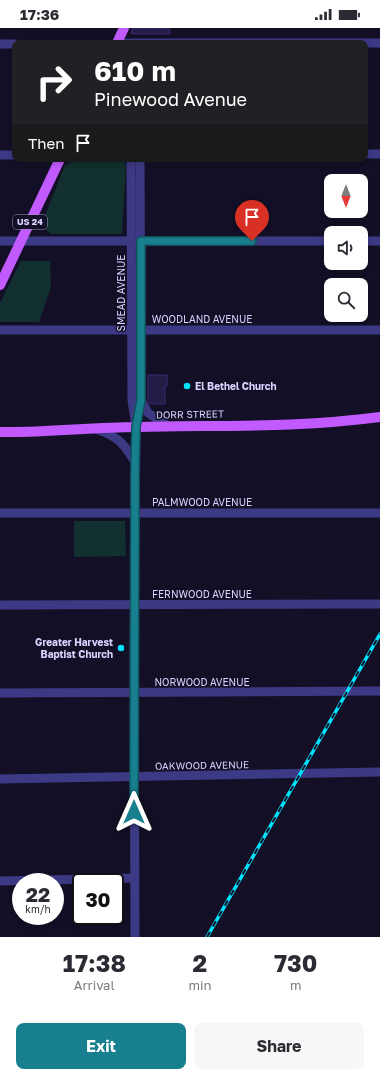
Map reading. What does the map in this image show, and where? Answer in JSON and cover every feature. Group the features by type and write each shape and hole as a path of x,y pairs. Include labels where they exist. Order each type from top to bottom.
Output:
{"main road":[{"path":"118,40 124,28"},
{"name":"US 24","path":"0,285 59,162"},
{"name":"DORR STREET","path":"0,432 35,432 92,428 168,426 302,425 380,417"}],"street":[{"path":"368,43 380,43"},
{"path":"0,44 12,44"},
{"path":"368,154 380,154"},
{"path":"0,155 12,155"},
{"name":"SMEAD AVENUE","path":"131,162 136,241"},
{"name":"SMEAD AVENUE","path":"136,427 132,400 136,330 136,241 140,162"},
{"path":"0,241 324,241"},
{"path":"368,241 380,241"},
{"name":"WOODLAND AVENUE","path":"0,330 380,330"},
{"name":"SMEAD AVENUE","path":"135,937 135,463 136,427 141,400 136,330"},
{"path":"141,400 148,413 168,426"},
{"path":"92,428 119,440 128,449 135,463"},
{"name":"PALMWOOD AVENUE","path":"0,513 380,513"},
{"name":"FERNWOOD AVENUE","path":"0,606 380,604"},
{"name":"NORWOOD AVENUE","path":"0,693 380,691"},
{"name":"OAKWOOD AVENUE","path":"0,779 134,778 380,772"},
{"path":"0,881 135,878"}],"green space":[{"path":"73,162 124,162 126,165 122,234 51,234 41,226 65,165"},
{"path":"21,261 50,261 51,287 39,322 0,322 0,303"},
{"path":"74,521 125,521 126,556 74,557"}],"building":[{"path":"133,28 169,28 170,34 135,34 131,33"},
{"path":"148,375 167,375 167,386 165,386 165,404 150,404 148,400"}],"railway":[{"path":"207,937 380,634"}],"place":[{"name":"El Bethel Church","path":"187,386"},
{"name":"Greater Harvest Baptist Church","path":"121,648"}],"route":[{"path":"134,812 135,468 136,427 141,400 141,241 252,241"}]}
